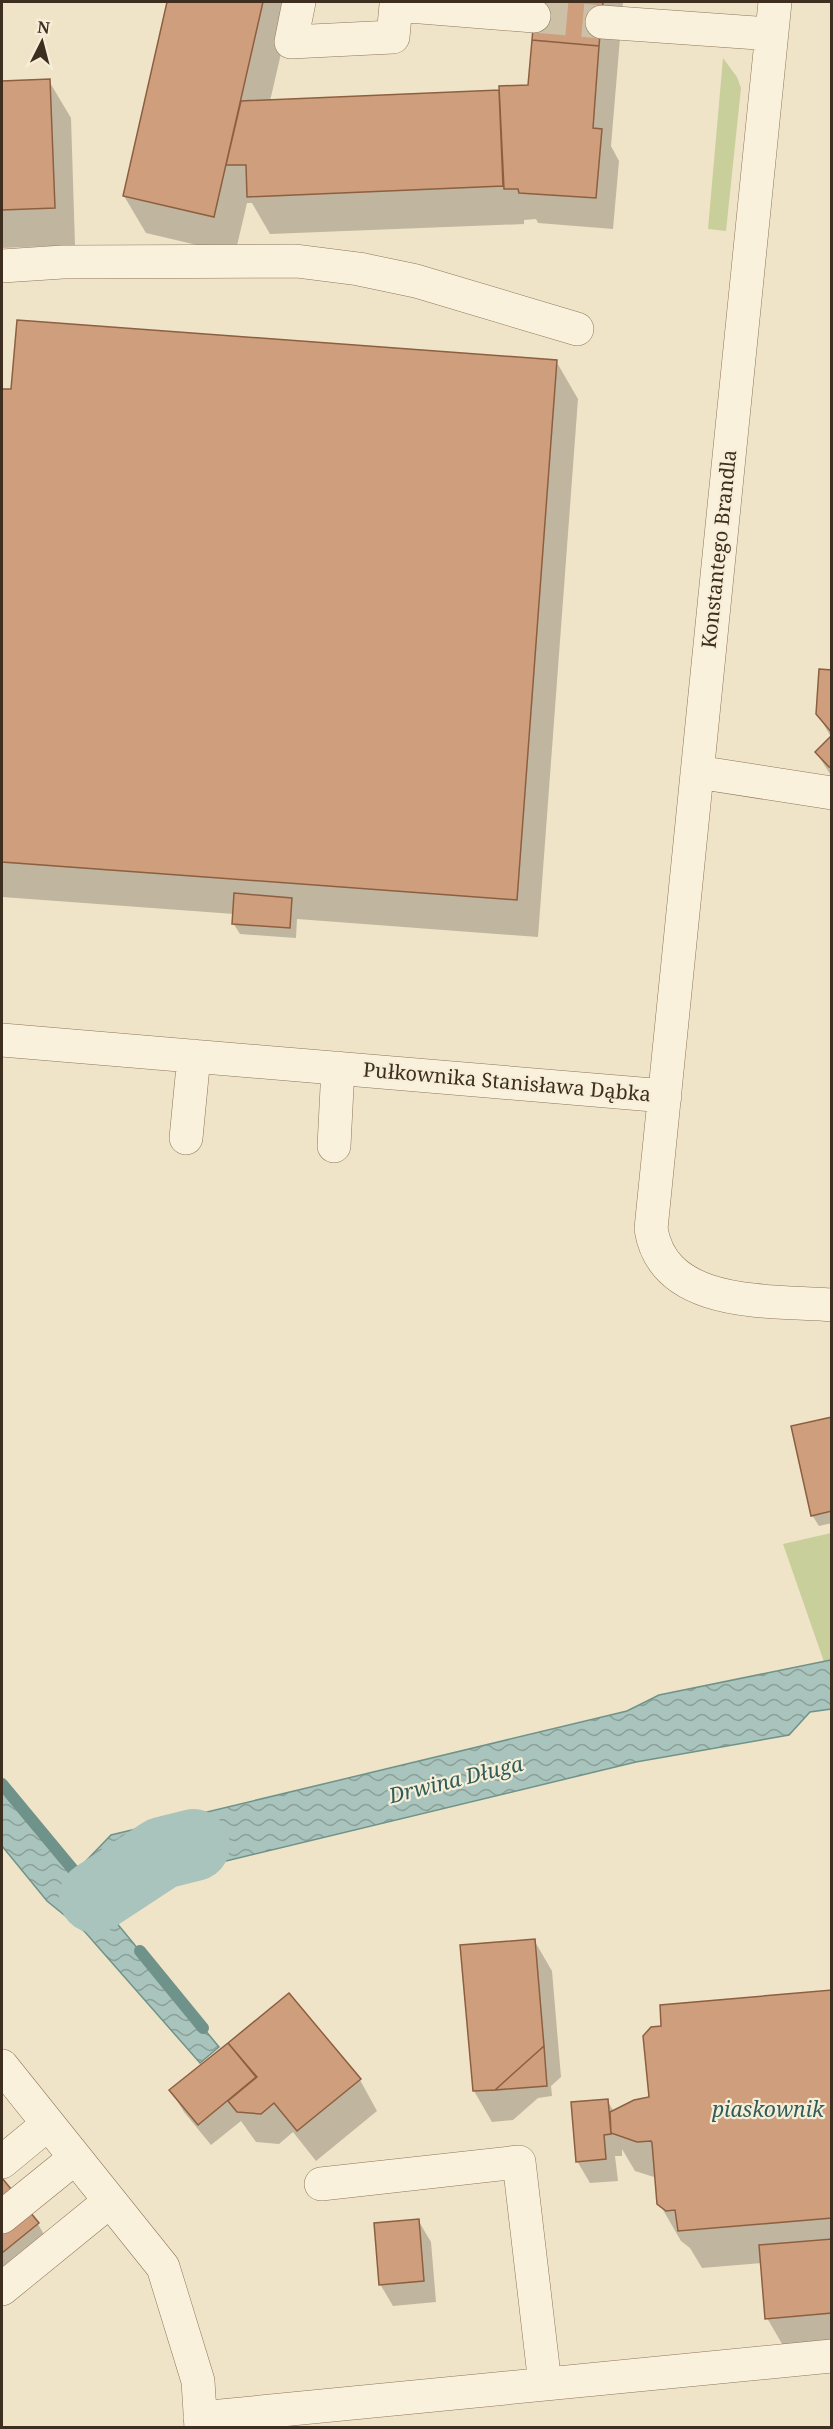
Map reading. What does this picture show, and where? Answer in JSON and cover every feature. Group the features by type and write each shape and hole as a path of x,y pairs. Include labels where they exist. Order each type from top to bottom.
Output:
{"street":[{"path":"299,2 291,42 393,37 396,3 534,16"},
{"name":"Konstantego Brandla","path":"665,1096 775,2"},
{"path":"602,22 772,33"},
{"path":"2,267 63,262 296,261 359,269 416,281 577,328"},
{"path":"697,772 831,793"},
{"name":"Pułkownika Stanisława Dąbka","path":"2,1040 665,1096 651,1228 653,1245 660,1259 682,1279 710,1293 728,1297 831,1305"},
{"path":"186,1138 194,1056"},
{"path":"334,1146 338,1068"},
{"path":"2,2066 12,2100 48,2124 163,2267 198,2381 200,2422 545,2384 831,2356"},
{"path":"2,2162 48,2124"},
{"path":"2,2217 75,2158"},
{"path":"321,2184 519,2162 545,2384"},
{"path":"2,2289 110,2201"}],"green space":[{"path":"723,58 737,77 741,88 726,231 708,229"},
{"path":"831,1533 831,1682 783,1544"}],"water":[{"path":"831,1660 831,1709 810,1712 789,1735 636,1762 106,1888 84,1863 111,1835 627,1711 659,1695"},
{"path":"2,1784 219,2047 200,2063 85,1932 47,1901 2,1846"}],"building":[{"path":"167,2 263,2 214,217 123,196"},
{"path":"535,2 603,2 599,46 532,40"},
{"path":"532,40 599,46 593,128 602,129 596,198 519,193 518,189 504,189 499,86 528,85"},
{"path":"50,79 55,208 2,210 2,81"},
{"path":"499,90 503,186 247,197 246,165 226,165 241,101"},
{"path":"17,320 557,360 517,900 2,862 2,389 11,389"},
{"path":"819,669 832,670 832,733 816,714"},
{"path":"832,735 832,767 829,767 815,752"},
{"path":"234,893 292,898 290,928 232,924"},
{"path":"832,1417 832,1511 811,1516 791,1426"},
{"path":"535,1939 544,2046 495,2090 473,2091 460,1945"},
{"path":"832,1990 832,2218 678,2231 675,2210 666,2211 657,2204 651,2141 637,2142 611,2133 610,2112 634,2100 649,2097 643,2036 651,2027 661,2026 660,2005"},
{"path":"289,1993 361,2079 297,2131 274,2103 261,2114 237,2112 228,2101 257,2077 228,2043"},
{"path":"228,2043 256,2077 198,2125 169,2090"},
{"path":"544,2046 547,2086 495,2090"},
{"path":"608,2099 611,2134 604,2135 606,2159 576,2162 571,2102"},
{"path":"2,2178 39,2223 2,2253"},
{"path":"419,2219 424,2281 379,2285 374,2223"},
{"path":"832,2239 832,2313 765,2319 759,2245"}],"waterway":[{"path":"2,1784 114,1919"},
{"name":"Drwina Długa","path":"95,1897 162,1853 194,1845"},
{"path":"140,1951 203,2028"}],"tunnel":[{"path":"534,16 602,22"}],"water label":[{"name":"piaskownik","path":"768,2110"}]}
